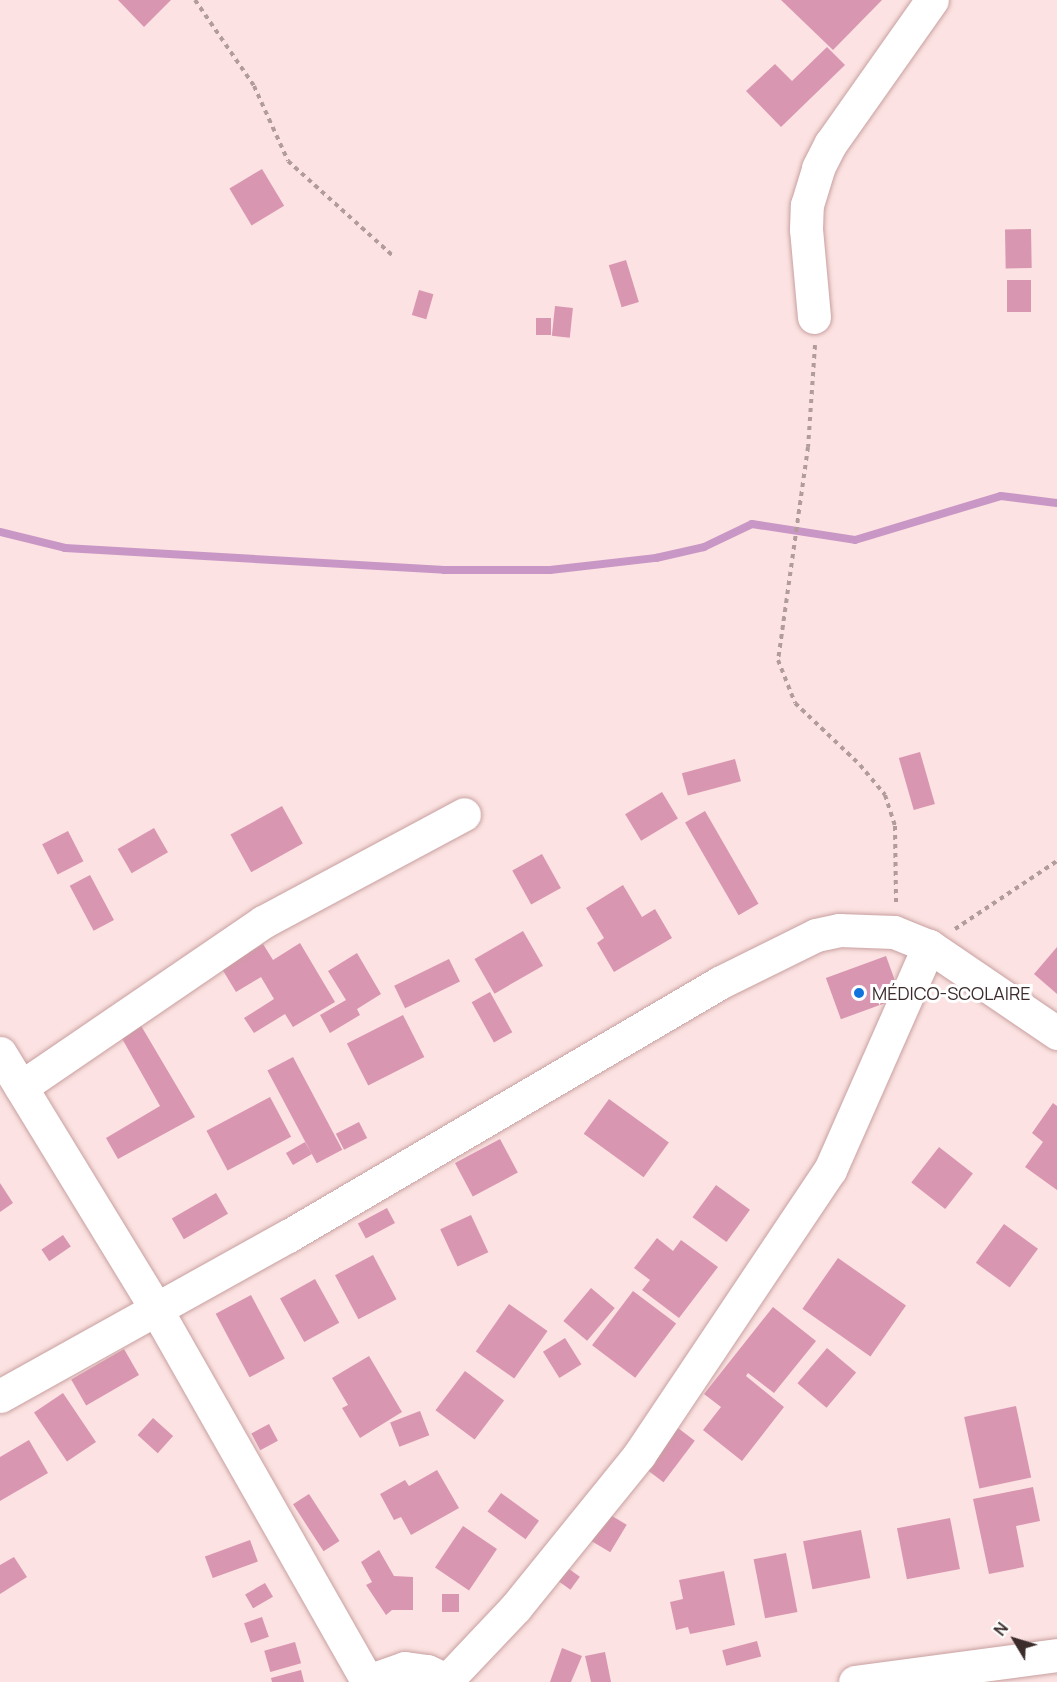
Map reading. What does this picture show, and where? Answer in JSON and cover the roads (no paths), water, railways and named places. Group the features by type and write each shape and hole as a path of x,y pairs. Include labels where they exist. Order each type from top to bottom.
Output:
{"street":[{"path":"814,317 806,213 818,168 831,143 932,0"},
{"path":"21,1087 263,922 464,814"},
{"path":"0,1396 156,1309 621,1039 790,945 839,930 894,933 929,946 1057,1033"},
{"path":"0,1053 156,1309 366,1681 405,1668 449,1681 516,1607 639,1455 830,1170 929,946"},
{"path":"855,1682 1057,1655"}],"waterway":[{"path":"0,532 65,548 444,570 550,570 656,558 704,547 752,524 855,540 1001,496 1057,503"}],"place":[{"name":"MÉDICO-SCOLAIRE","path":"859,993"}]}
